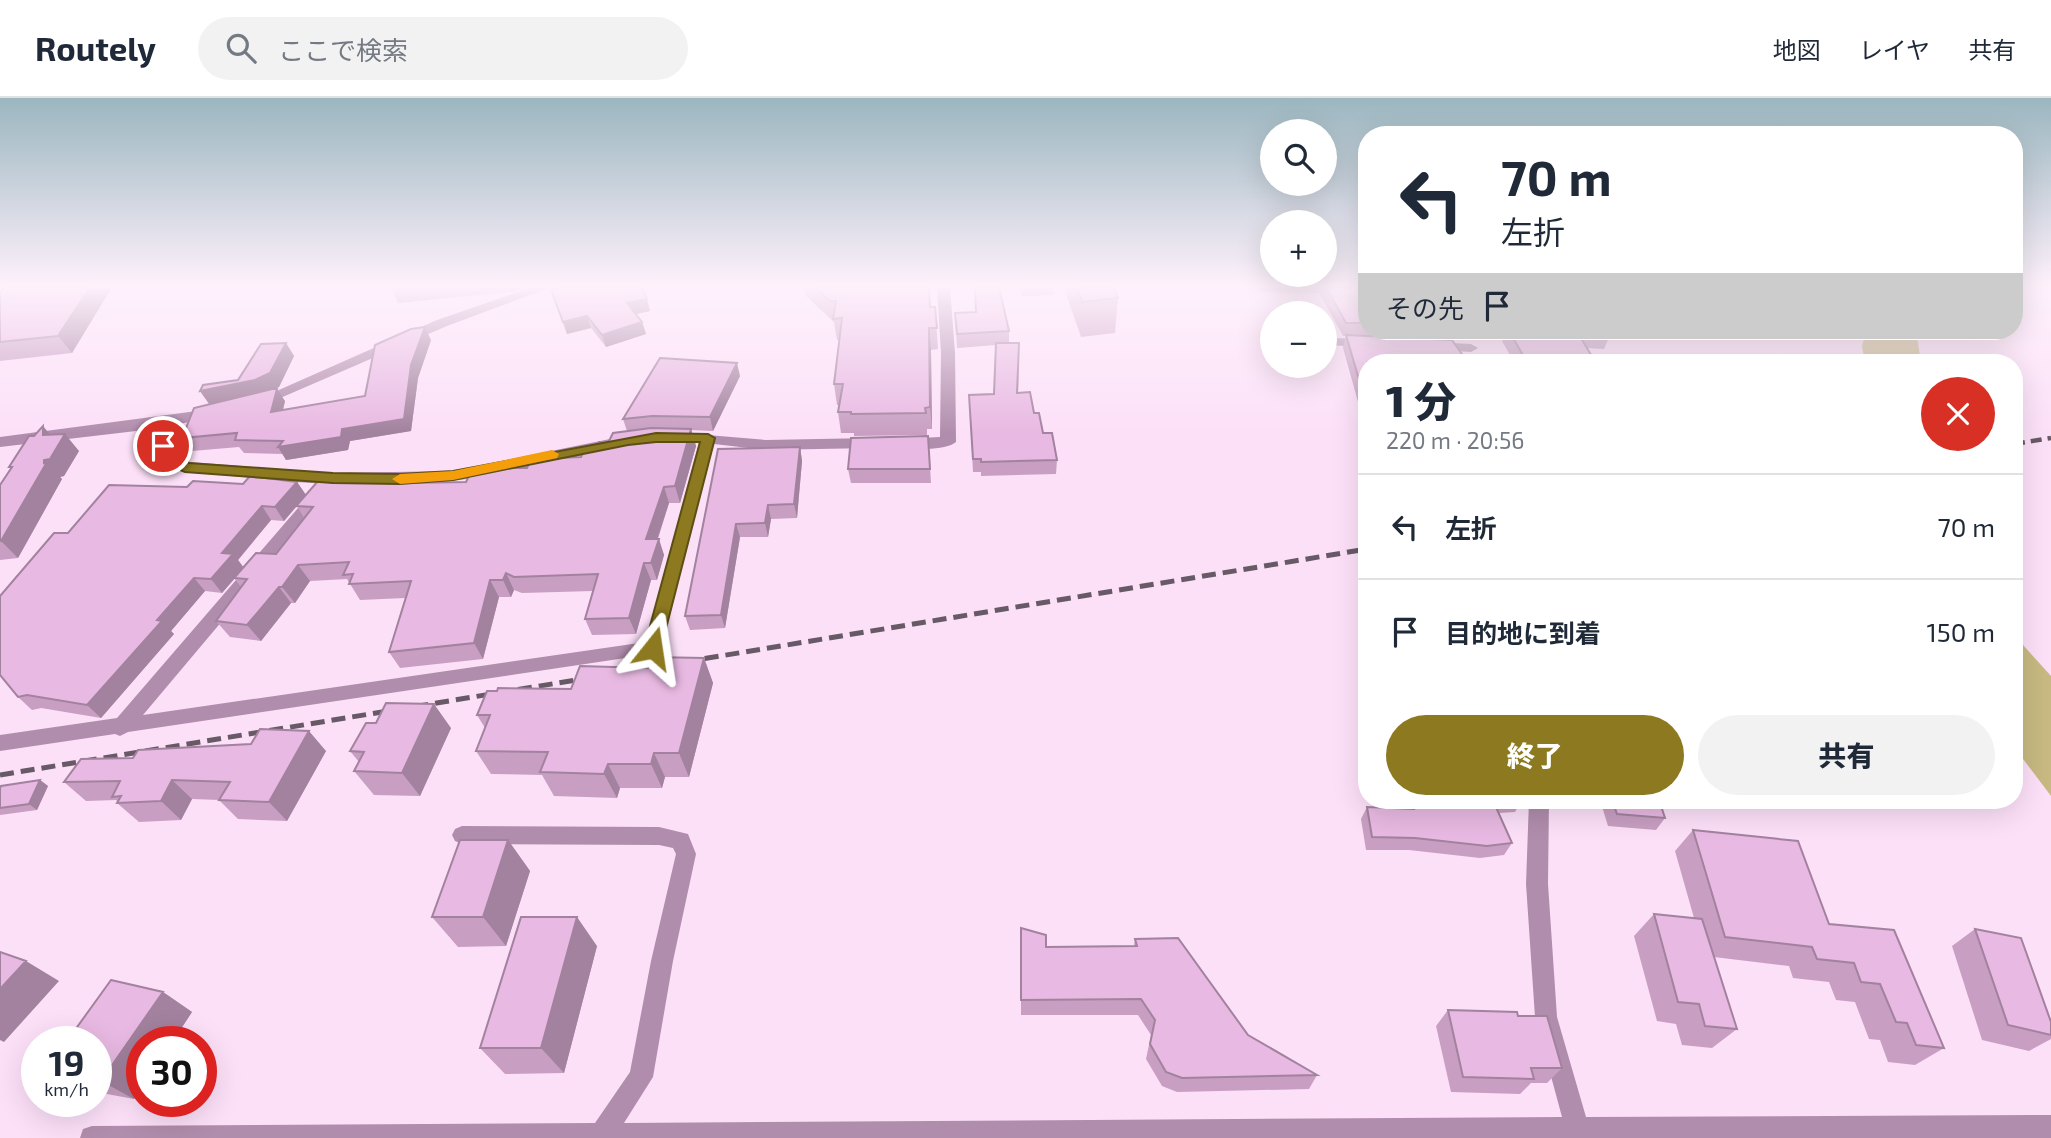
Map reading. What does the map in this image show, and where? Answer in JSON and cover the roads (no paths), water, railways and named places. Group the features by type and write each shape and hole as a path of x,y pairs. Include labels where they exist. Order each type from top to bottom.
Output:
{"street":[{"path":"245,406 270,399 414,336"},
{"path":"656,437 708,438 766,445 948,442 947,336"},
{"path":"1420,346 1456,340"},
{"path":"1337,342 1381,344"},
{"path":"0,442 160,423 225,411"},
{"path":"160,423 163,446 185,467 333,478 400,479 453,475 596,445 638,439"},
{"path":"0,743 653,648 708,438"},
{"path":"120,727 333,478"},
{"path":"1539,809 1537,884 1546,1017 1579,1133"},
{"path":"462,835 659,836 681,840 686,854 662,961 642,1077 600,1137"},
{"path":"92,1138 1579,1133 2051,1127"}],"railway":[{"path":"2023,443 2051,438"},
{"path":"684,662 1358,550"},
{"path":"0,775 594,677"}]}
